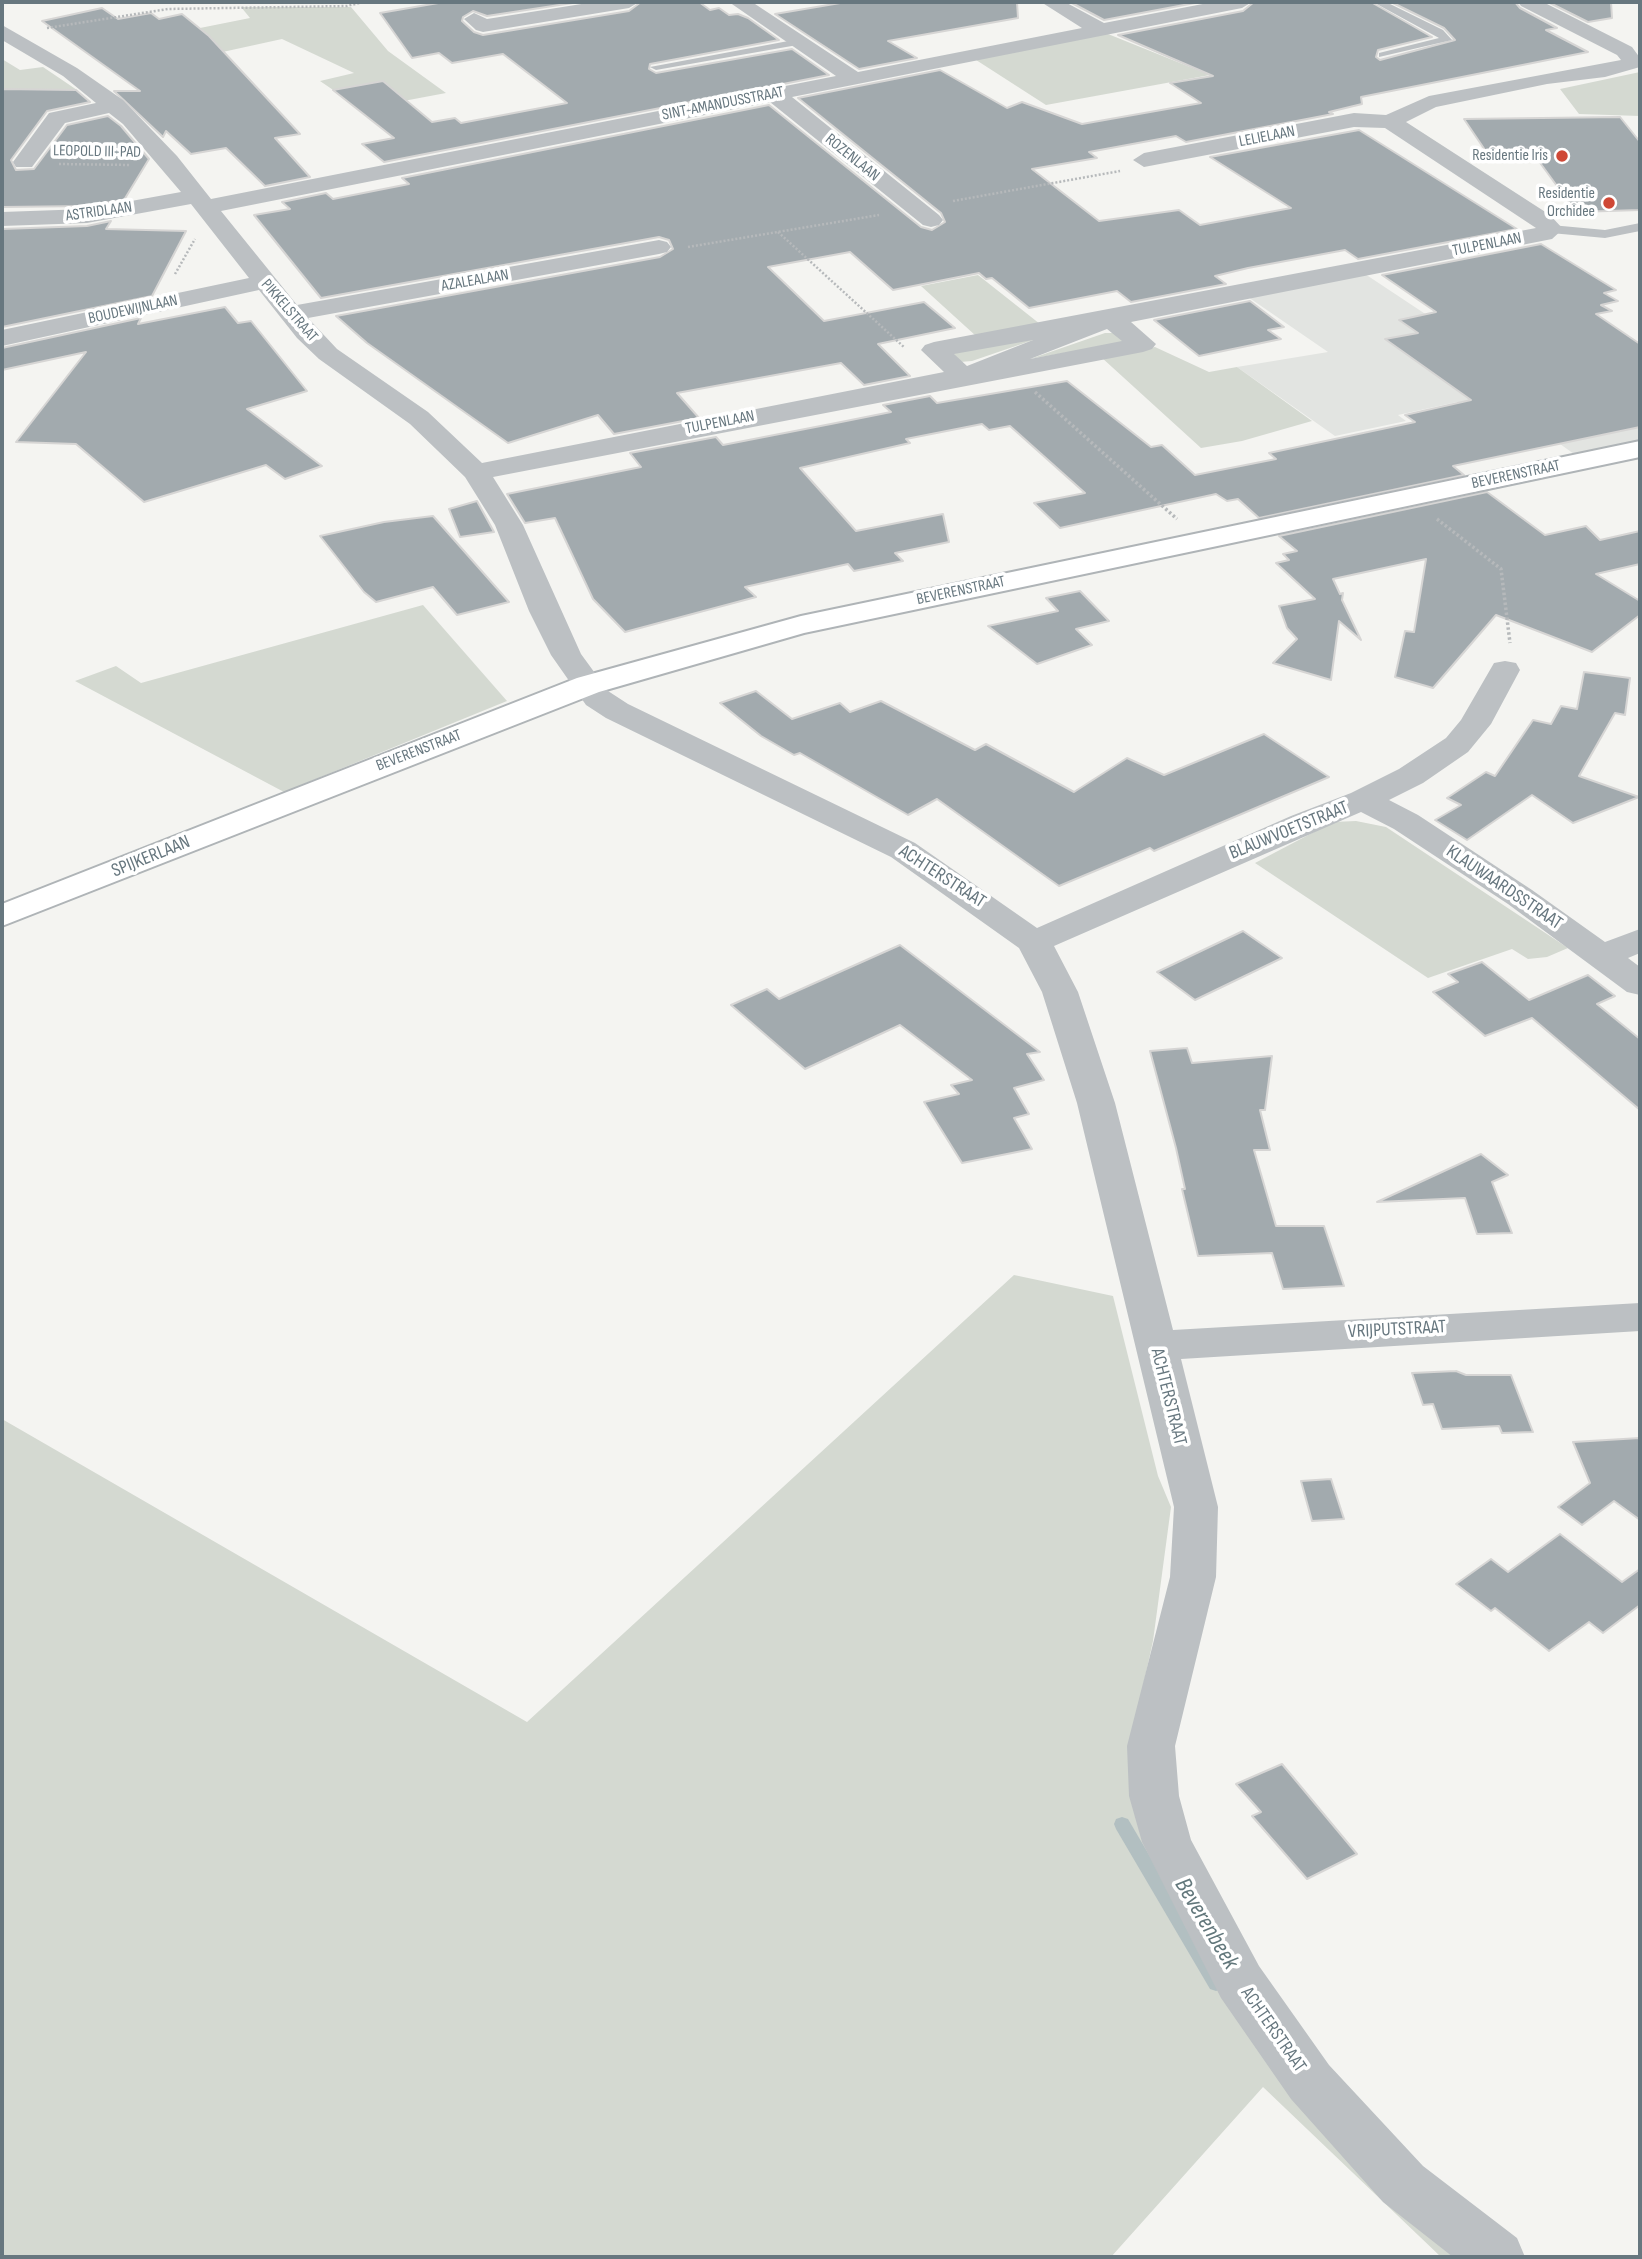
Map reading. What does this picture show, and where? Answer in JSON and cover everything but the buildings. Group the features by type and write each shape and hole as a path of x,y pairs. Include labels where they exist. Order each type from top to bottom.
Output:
{"street":[{"path":"474,19 483,26 629,2"},
{"path":"739,2 852,77"},
{"path":"1051,2 1099,29"},
{"name":"SINT-AMANDUSSTRAAT","path":"203,206 1242,2"},
{"path":"1390,122 1429,102 1547,78 1598,73 1633,63 1625,51 1528,2"},
{"name":"PIKKELSTRAAT","path":"5,32 115,105 169,161 290,314 328,354 419,418 477,472 509,525 544,611 566,655 588,685"},
{"name":"ROZENLAAN","path":"774,94 923,214"},
{"path":"24,162 57,118 115,105"},
{"name":"LELIELAAN","path":"1144,160 1354,120 1390,122"},
{"name":"TULPENLAAN","path":"964,376 934,350 1110,319 1544,234 1551,229 1390,122"},
{"name":"ASTRIDLAAN","path":"2,219 87,216 203,206"},
{"name":"AZALEALAAN","path":"290,314 659,247"},
{"name":"BOUDEWIJNLAAN","path":"2,338 264,282"},
{"name":"TULPENLAAN","path":"477,472 938,380 1010,371 1143,344 1110,319"},
{"name":"TULPENLAAN","path":"964,376 1110,319"},
{"name":"BEVERENSTRAAT","path":"301,797 588,685 801,625 1200,539 1640,449"},
{"name":"BLAUWVOETSTRAAT","path":"1034,942 1303,823 1363,800 1411,776 1457,745 1475,724 1505,670"},
{"name":"ACHTERSTRAAT","path":"588,685 597,698 617,711 904,850 1034,942 1060,992 1096,1103 1196,1507 1193,1577 1151,1746 1154,1796 1167,1842 1240,1982 1310,2082 1403,2184 1497,2257"},
{"name":"SPIJKERLAAN","path":"2,916 301,797"},
{"name":"KLAUWAARDSSTRAAT","path":"1363,800 1418,830 1640,984"},
{"path":"1603,956 1640,940"},
{"name":"VRIJPUTSTRAAT","path":"1155,1346 1640,1317"}],"lane":[{"path":"1378,2 1439,32 1446,40 1383,55"},
{"path":"656,67 799,42"},
{"path":"1551,229 1605,234 1640,228"}],"path":[{"path":"5,32 168,9 347,6 363,2"},
{"path":"659,247 681,249 778,232 923,214 1141,167 1144,160"},
{"name":"LEOPOLD III-PAD","path":"24,162 147,165 169,161"},
{"path":"175,274 203,206"},
{"path":"778,232 938,380"},
{"path":"1010,371 1200,539"},
{"path":"1409,497 1501,569 1512,656 1505,670"}],"shaded area":[{"path":"241,7 351,7 388,51 446,93 361,109 320,81 354,73 282,39 218,53 190,30 250,18"},
{"path":"1103,32 1210,75 1046,105 973,58"},
{"path":"2,59 20,70 43,67 77,90 2,89"},
{"path":"1640,72 1640,116 1579,114 1560,89"},
{"path":"1365,274 1445,327 1600,317 1622,332 1567,344 1640,396 1640,440 1574,454 1535,426 1491,416 1457,402 1398,415 1406,421 1335,436 1237,367 1328,352 1248,297"},
{"path":"978,275 1040,324 976,336 921,286"},
{"path":"1105,333 1118,333 1126,342 1030,359"},
{"path":"1045,336 972,361 960,362 952,352"},
{"path":"1155,347 1209,372 1237,367 1312,421 1242,441 1201,448 1101,357"},
{"path":"423,605 507,701 284,792 75,681 116,666 141,683"},
{"path":"1356,821 1386,827 1568,948 1547,957 1528,959 1512,949 1428,978 1255,863 1333,822"},
{"path":"1014,1275 1113,1296 1158,1476 1171,1507 1153,1641 1132,1736 1133,1788 1403,2198 1475,2257 1441,2257 1263,2087 1111,2257 2,2257 2,1419 527,1722"}],"waterway":[{"name":"Beverenbeek","path":"1122,1824 1216,1984"}],"place":[{"name":"Residentie Iris","path":"1562,156"},
{"name":"Residentie Orchidee","path":"1609,203"}]}
